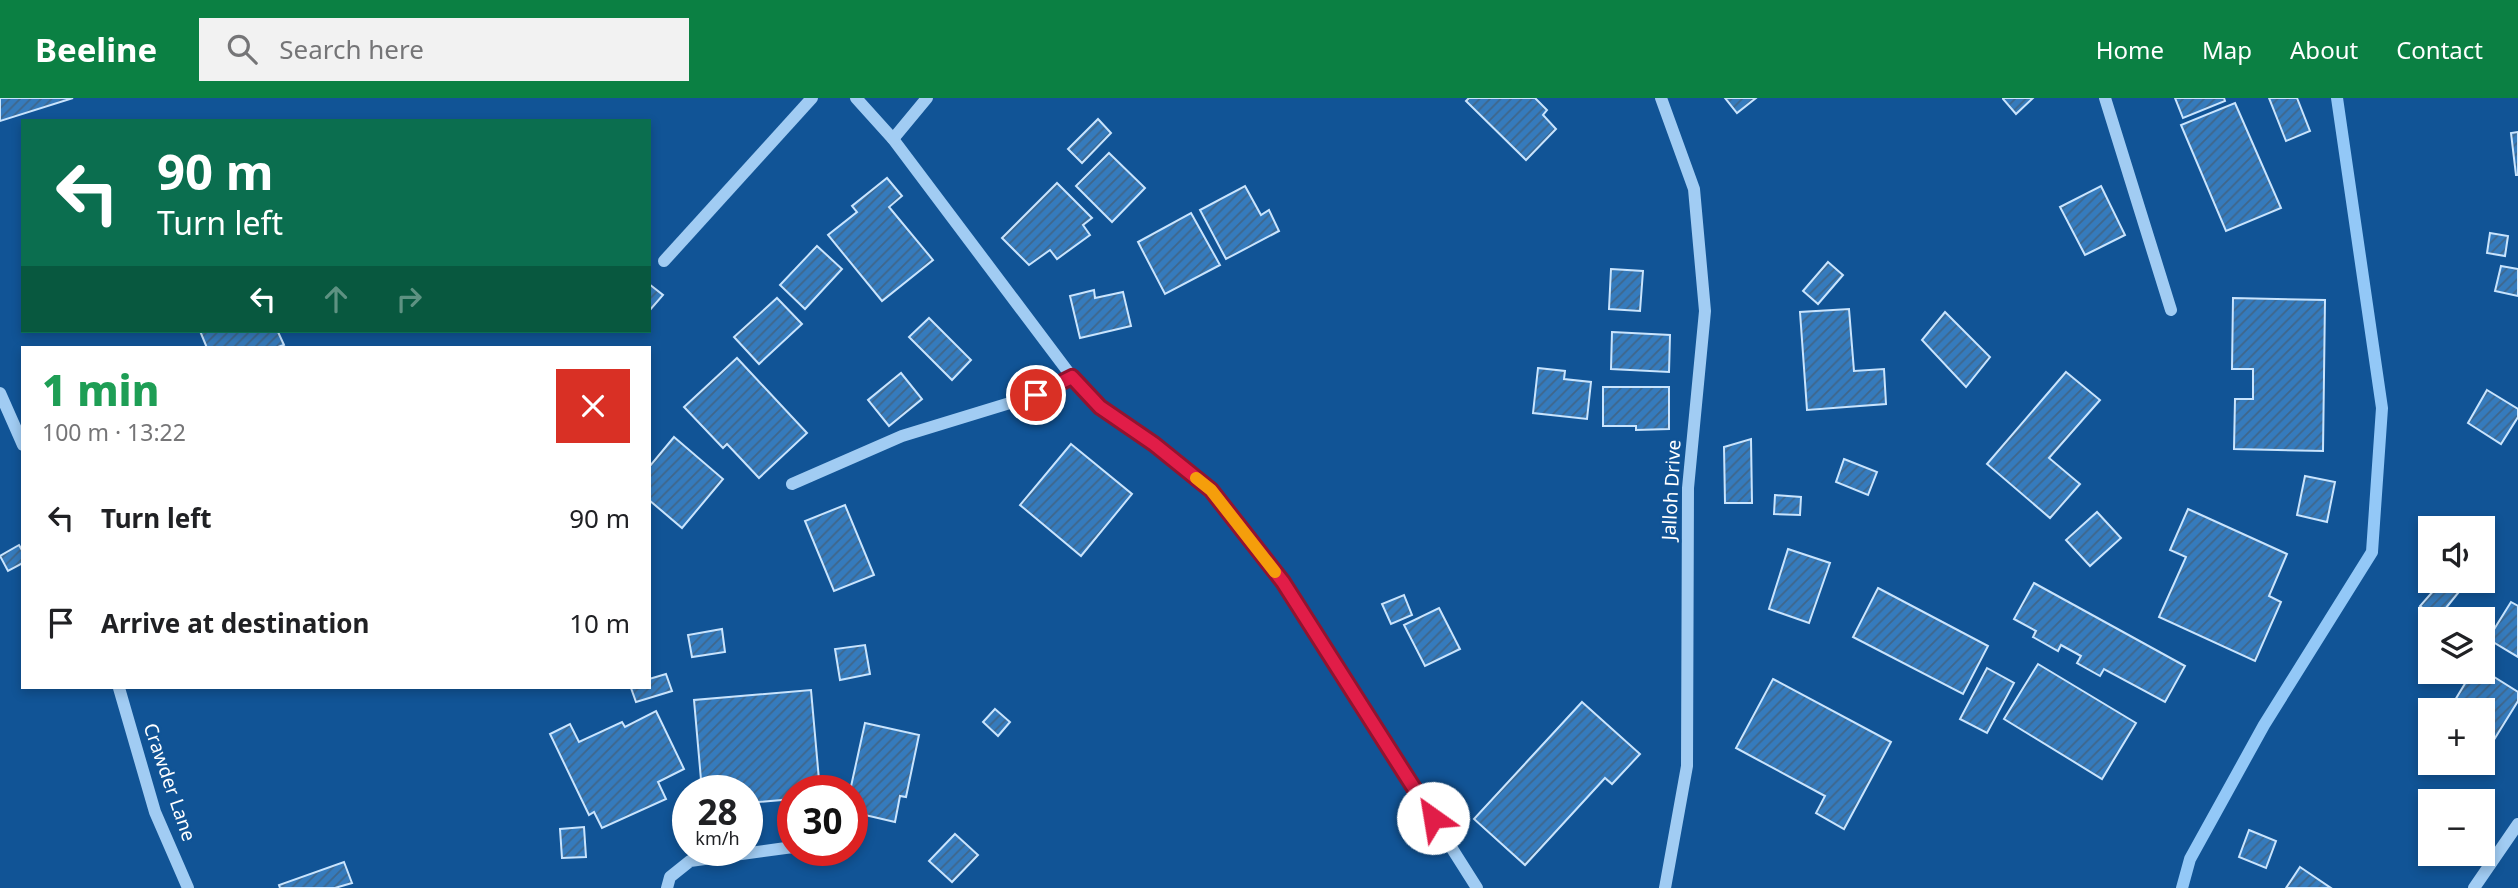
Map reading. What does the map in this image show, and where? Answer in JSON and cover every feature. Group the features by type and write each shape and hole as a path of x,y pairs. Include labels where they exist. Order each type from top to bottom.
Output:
{"street":[{"path":"664,261 812,98"},
{"path":"856,98 893,139 1072,377 1100,407 1154,444 1211,490 1283,582 1477,888"},
{"path":"893,139 927,98"},
{"name":"Jalloh Drive","path":"1661,98 1694,189 1705,311 1688,488 1687,766 1665,888"},
{"path":"2105,98 2171,310"},
{"path":"792,484 902,436 1036,395 1072,377"},
{"path":"0,393 21,440"},
{"name":"Crawder Lane","path":"118,689 155,812 188,888"},
{"path":"2474,888 2518,824"},
{"path":"667,888 670,877 690,861 777,849"}],"building":[{"path":"0,98 73,98 0,121"},
{"path":"1469,98 1535,98 1547,110 1543,115 1556,129 1526,160 1466,101"},
{"path":"1725,98 1756,98 1737,113"},
{"path":"2003,98 2033,98 2016,114 2003,99"},
{"path":"2175,98 2224,98 2225,101 2183,118"},
{"path":"2269,98 2297,98 2310,131 2286,141"},
{"path":"2235,103 2281,208 2226,231 2181,125"},
{"path":"1098,119 1111,133 1082,163 1068,149"},
{"path":"2518,132 2518,175 2516,175 2511,133"},
{"path":"1109,153 1145,188 1112,222 1076,186"},
{"path":"887,178 902,196 889,207 933,260 882,301 828,235 857,212 852,206"},
{"path":"1057,183 1092,218 1083,225 1090,235 1057,259 1050,250 1029,265 1002,238"},
{"path":"1245,186 1261,215 1269,210 1279,231 1226,259 1200,210"},
{"path":"2101,186 2125,235 2085,255 2060,207"},
{"path":"1191,213 1220,265 1165,294 1138,242"},
{"path":"2490,233 2508,236 2505,256 2487,253"},
{"path":"817,246 842,269 805,309 780,285"},
{"path":"1828,262 1843,275 1818,304 1803,291"},
{"path":"2501,266 2518,269 2518,296 2495,291"},
{"path":"1611,269 1643,271 1640,311 1609,309"},
{"path":"651,286 663,295 651,309"},
{"path":"1094,290 1095,298 1123,292 1131,326 1080,338 1070,296"},
{"path":"777,298 802,324 759,364 734,337"},
{"path":"2233,298 2325,300 2323,451 2234,449 2235,399 2253,399 2253,369 2232,369"},
{"path":"1849,309 1854,371 1884,369 1886,404 1807,410 1800,312"},
{"path":"1945,312 1990,357 1966,387 1922,340"},
{"path":"929,318 971,360 952,380 909,337"},
{"path":"1612,332 1670,335 1669,372 1611,369"},
{"path":"201,333 278,333 284,345 281,346 206,346"},
{"path":"737,358 807,433 759,478 727,444 723,448 684,407"},
{"path":"1538,368 1565,371 1564,379 1591,382 1587,419 1533,413"},
{"path":"2066,372 2100,400 2049,458 2080,484 2050,518 1987,464"},
{"path":"901,373 922,399 889,426 868,400"},
{"path":"1603,387 1669,387 1669,429 1636,430 1636,426 1603,426"},
{"path":"2487,390 2518,409 2518,417 2501,444 2468,423"},
{"path":"674,437 723,479 682,528 651,502 651,465"},
{"path":"1751,439 1752,503 1725,503 1724,447"},
{"path":"1071,444 1132,494 1081,556 1020,505"},
{"path":"1844,459 1877,472 1868,495 1836,482"},
{"path":"2305,476 2335,482 2327,522 2297,515"},
{"path":"1775,495 1801,497 1800,515 1774,514"},
{"path":"845,505 874,575 834,591 805,521"},
{"path":"2188,509 2287,554 2269,596 2281,602 2255,661 2159,617 2186,557 2170,550"},
{"path":"2097,512 2121,538 2090,566 2066,540"},
{"path":"19,545 21,564 8,571 0,556"},
{"path":"1788,549 1830,563 1809,623 1769,609"},
{"path":"2034,583 2185,666 2165,702 2104,669 2100,676 2077,663 2081,656 2061,645 2058,651 2033,637 2036,631 2014,619"},
{"path":"1878,588 1988,646 1963,694 1853,637"},
{"path":"2431,593 2458,593 2447,607 2420,606"},
{"path":"1404,595 1412,615 1391,624 1382,604"},
{"path":"2511,602 2518,606 2518,657 2495,643 2495,628"},
{"path":"1439,608 1460,649 1425,666 1404,625"},
{"path":"722,629 725,652 692,657 688,635"},
{"path":"865,645 870,674 840,680 835,649"},
{"path":"2038,664 2136,723 2102,779 2004,719"},
{"path":"1987,668 2014,683 1987,733 1960,719"},
{"path":"666,674 672,691 636,702 631,689 651,689 651,678"},
{"path":"2495,678 2518,692 2518,701 2495,738 2495,698 2456,698 2465,684 2495,684"},
{"path":"1773,679 1891,742 1844,829 1816,813 1825,796 1736,748"},
{"path":"811,690 819,775 777,775 777,800 763,802 763,775 701,775 694,700"},
{"path":"1582,702 1640,754 1612,784 1605,778 1525,865 1474,819"},
{"path":"995,709 1010,722 998,736 983,722"},
{"path":"656,711 684,769 658,782 666,799 602,828 594,812 589,815 550,734 570,724 579,742 622,722 625,727"},
{"path":"865,723 919,735 906,797 900,796 895,822 868,816 868,775 854,775"},
{"path":"584,827 586,857 562,858 560,829"},
{"path":"2249,830 2276,841 2266,868 2239,857"},
{"path":"955,834 978,855 952,882 929,861"},
{"path":"344,862 352,883 335,888 280,888 279,885"},
{"path":"2300,867 2331,888 2286,888"}],"waterway":[{"path":"2182,888 2190,859 2264,725 2372,552 2382,408 2337,98"}],"slow traffic":[{"path":"1196,478 1211,490 1275,572"}],"route":[{"path":"1036,395 1072,377 1100,407 1154,444 1211,490 1283,582 1433,818"}]}
